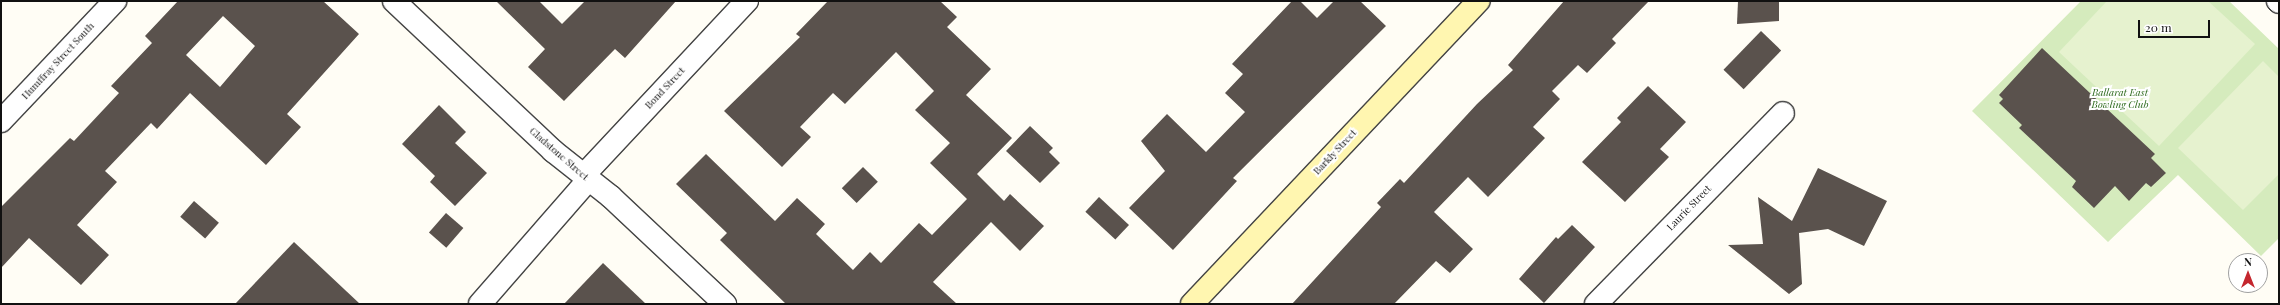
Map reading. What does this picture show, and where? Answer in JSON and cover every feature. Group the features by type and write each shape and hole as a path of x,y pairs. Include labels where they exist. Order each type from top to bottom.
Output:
{"main road":[{"name":"Barkly Street","path":"1192,304 1479,1"}],"street":[{"name":"Humffray Street South","path":"1,121 115,1"},
{"name":"Gladstone Street","path":"394,1 585,178 610,196 725,304"},
{"name":"Bond Street","path":"480,304 585,178 747,1"},
{"name":"Laurie Street","path":"1596,304 1783,113"}],"green space":[{"name":"Ballarat East Bowling Club","path":"2081,1 2229,1 2279,49 2279,238 2264,253 2258,253 2178,175 2108,242 1972,111"},
{"path":"2107,1 2208,1 2255,44 2159,146 2059,52"},
{"path":"2263,61 2279,77 2279,174 2243,210 2178,148"}],"building":[{"path":"178,1 323,1 359,34 287,114 301,127 266,165 190,93 157,129 151,123 105,171 117,182 77,225 109,255 81,285 29,238 1,268 1,207 70,138 74,141 119,93 111,86 152,43 145,36","holes":["223,16 255,46 220,87 186,55"]},
{"path":"496,1 539,1 562,24 585,1 676,1 625,58 615,49 564,101 528,67 545,49"},
{"path":"828,1 940,1 957,17 947,27 991,69 966,95 1012,138 977,174 1004,201 1010,194 1044,226 1020,251 991,222 933,282 957,304 786,304 720,240 727,233 676,184 706,154 775,221 797,198 825,224 816,234 853,270 870,252 881,263 919,223 932,235 967,199 930,163 950,143 915,110 934,91 896,52 845,104 833,93 800,127 811,137 782,167 724,111 800,37 796,34"},
{"path":"1292,1 1300,1 1317,18 1334,1 1360,1 1386,26 1233,178 1237,181 1173,250 1129,208 1165,171 1141,141 1167,114 1206,152 1245,112 1225,93 1243,74 1232,64"},
{"path":"1564,1 1649,1 1612,39 1616,43 1587,73 1578,65 1552,91 1560,99 1533,127 1545,138 1488,197 1468,177 1434,212 1473,249 1450,273 1436,261 1394,304 1292,304 1381,207 1377,203 1400,179 1404,183 1477,104 1513,70 1508,65"},
{"path":"1738,1 1779,1 1779,21 1737,24"},
{"path":"1761,31 1781,50 1744,89 1723,70"},
{"path":"2042,48 2155,154 2151,158 2166,173 2151,187 2146,183 2129,201 2115,186 2094,208 2072,187 2076,181 2019,128 2022,125 1999,103 2003,99 1999,95"},
{"path":"1648,86 1686,122 1660,149 1669,157 1625,202 1582,162 1621,122 1617,118"},
{"path":"439,105 466,132 455,143 487,173 455,206 430,182 435,176 402,144"},
{"path":"1030,126 1053,148 1049,152 1060,163 1040,183 1006,151"},
{"path":"863,167 878,182 857,203 842,188"},
{"path":"1818,168 1887,201 1864,246 1828,229 1799,233 1802,284 1789,294 1728,245 1763,244 1758,197 1792,221"},
{"path":"1099,197 1129,225 1115,240 1085,212"},
{"path":"194,201 219,223 205,238 180,217"},
{"path":"446,213 463,228 446,248 429,233"},
{"path":"1572,225 1595,247 1544,303 1519,279 1556,237 1558,239"},
{"path":"294,242 360,304 235,304"},
{"path":"603,263 646,304 564,304"}]}
